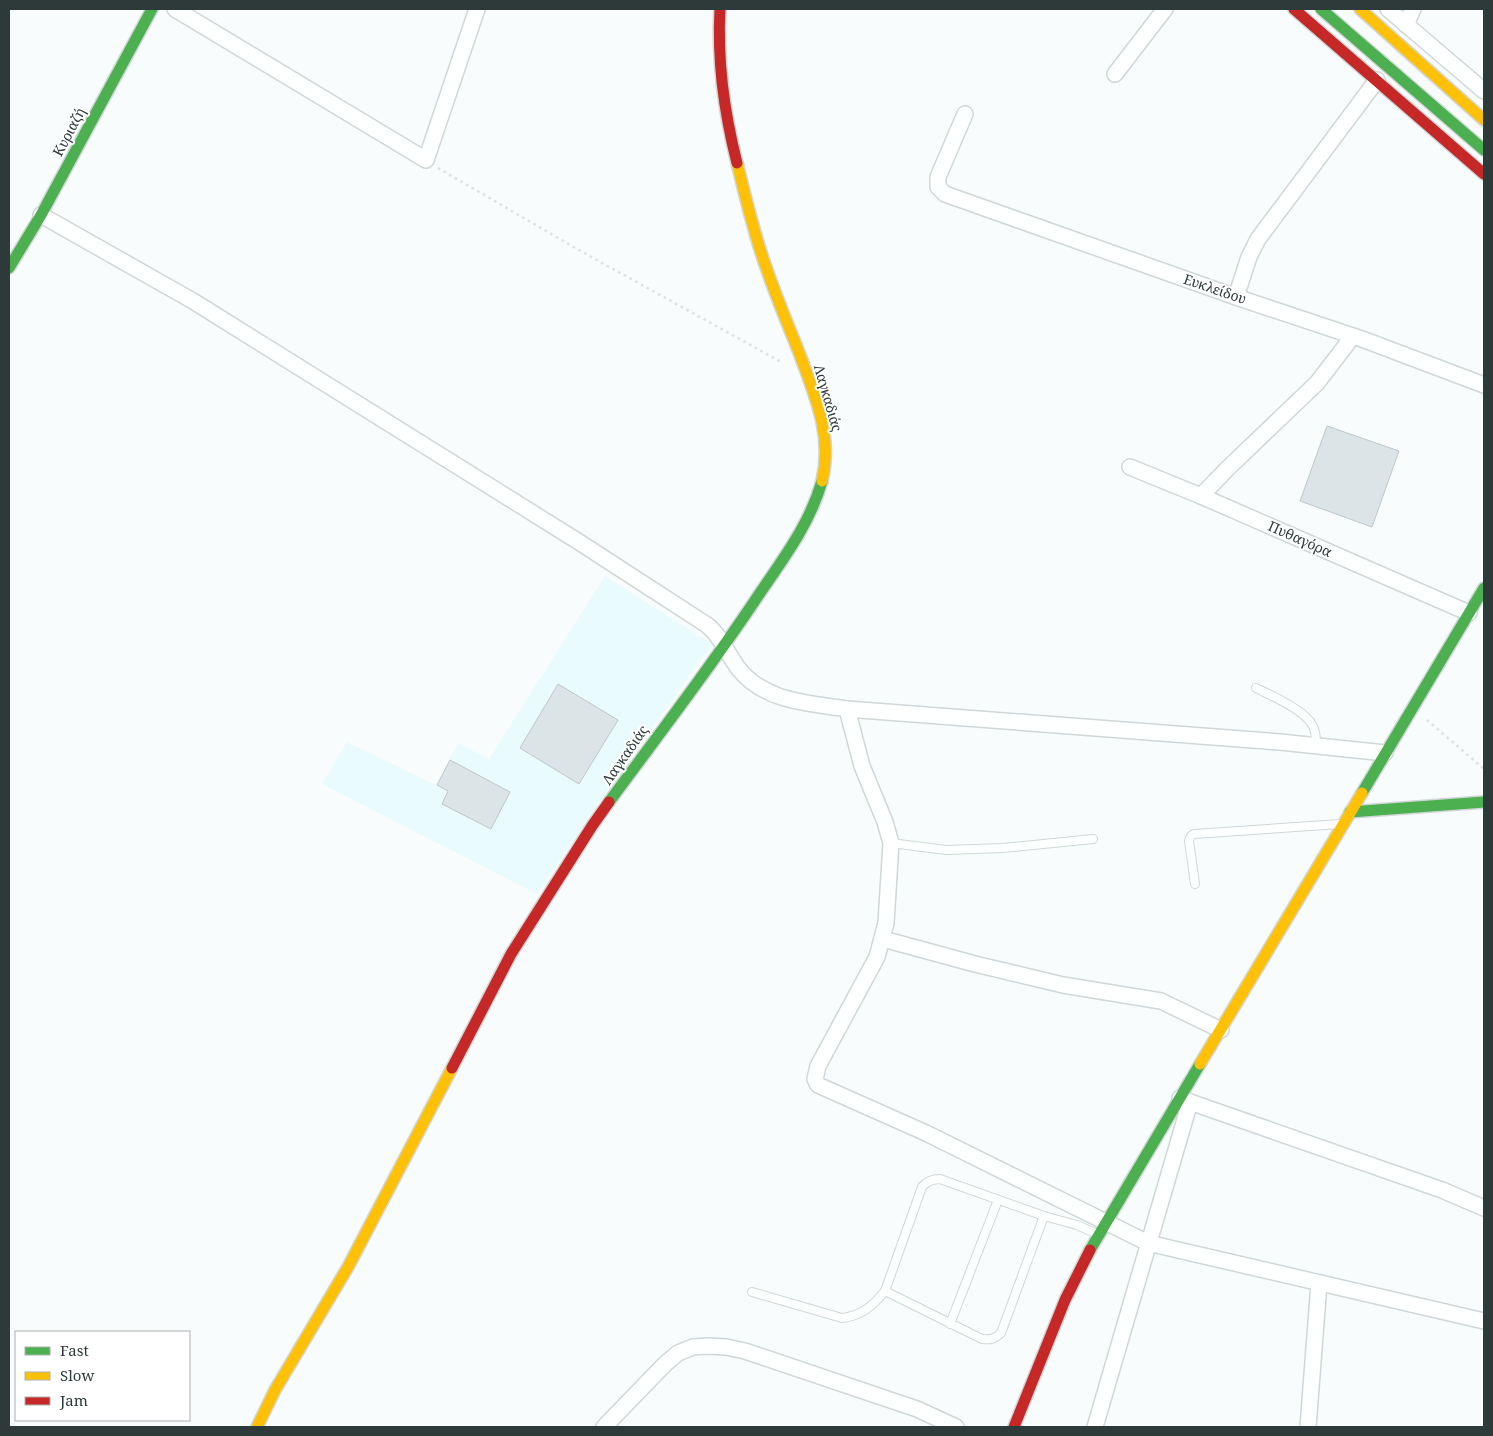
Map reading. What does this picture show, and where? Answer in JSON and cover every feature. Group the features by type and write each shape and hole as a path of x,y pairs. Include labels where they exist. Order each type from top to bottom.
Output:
{"street":[{"name":"Κυριαζή","path":"9,268 41,215 152,9"},
{"path":"175,9 426,160 477,9"},
{"name":"Λαγκαδιάς","path":"257,1427 275,1390 348,1267 511,954 592,826 669,719 724,647 801,533 811,514 826,460 826,443 816,398 766,266 753,226 726,120 718,61 720,9"},
{"path":"1115,74 1164,9"},
{"path":"1294,9 1484,174"},
{"path":"1321,9 1484,150"},
{"path":"1360,9 1484,120"},
{"path":"1388,9 1484,91"},
{"path":"1406,25 1413,9"},
{"path":"1236,297 1249,257 1258,240 1377,80"},
{"name":"Ευκλείδου","path":"965,114 938,178 938,187 946,194 1236,297 1353,336 1484,385"},
{"path":"41,215 193,301 579,542 714,630 740,670 770,694 790,700 847,709 1316,745 1385,753"},
{"path":"1201,496 1227,468 1317,383 1353,336"},
{"name":"Πυθαγόρα","path":"1130,467 1469,613"},
{"path":"1014,1427 1062,1308 1102,1229 1185,1100 1221,1030 1484,588"},
{"path":"847,709 862,766 885,822 891,843 889,885 883,939 872,968 818,1066 815,1079 818,1085 926,1133 1102,1229 1148,1243 1484,1322"},
{"path":"1350,812 1484,802"},
{"path":"883,939 1064,985 1160,1001 1221,1030"},
{"path":"1185,1100 1442,1190 1484,1208"},
{"path":"1095,1427 1148,1243 1185,1100"},
{"path":"1308,1427 1319,1284"},
{"path":"604,1427 672,1356 693,1347 718,1346 745,1351 916,1409 956,1427"}],"lane":[{"path":"1256,688 1299,712 1309,720 1314,727 1316,745"},
{"path":"1195,884 1189,841 1194,834 1344,824"},
{"path":"891,843 946,850 1012,847 1093,839"},
{"path":"752,1292 842,1318 853,1317 864,1312 885,1291 922,1187 925,1183 934,1179 940,1179 1044,1216 1077,1225 1102,1229"},
{"path":"950,1324 998,1200"},
{"path":"885,1291 982,1339 997,1337 1001,1333 1044,1216"}],"path":[{"path":"426,160 577,249 786,365"},
{"path":"1413,708 1484,769"}],"shaded area":[{"path":"605,576 712,644 588,818 537,894 322,784 347,742 436,785 458,743 489,759"}],"building":[{"path":"1327,426 1399,451 1372,527 1300,501"},
{"path":"558,684 618,720 579,784 520,748"},
{"path":"450,760 510,792 491,829 442,804 448,791 437,785"}],"traffic: fast":[{"path":"9,268 41,215 152,9"},
{"path":"1321,9 1484,150"},
{"path":"609,802 722,649 786,555 803,527 822,481"},
{"path":"1362,793 1484,588"},
{"path":"1350,812 1484,802"},
{"path":"1090,1250 1200,1064"}],"traffic: slow":[{"path":"1360,9 1484,120"},
{"path":"737,163 762,257 800,355 821,417 825,448 822,481"},
{"path":"1200,1064 1362,793"},
{"path":"257,1427 275,1390 348,1267 452,1068"}],"traffic: jam":[{"path":"720,9 719,29 723,87 728,125 737,163"},
{"path":"1294,9 1484,174"},
{"path":"452,1068 511,954 609,802"},
{"path":"1014,1427 1065,1300 1090,1250"}]}
